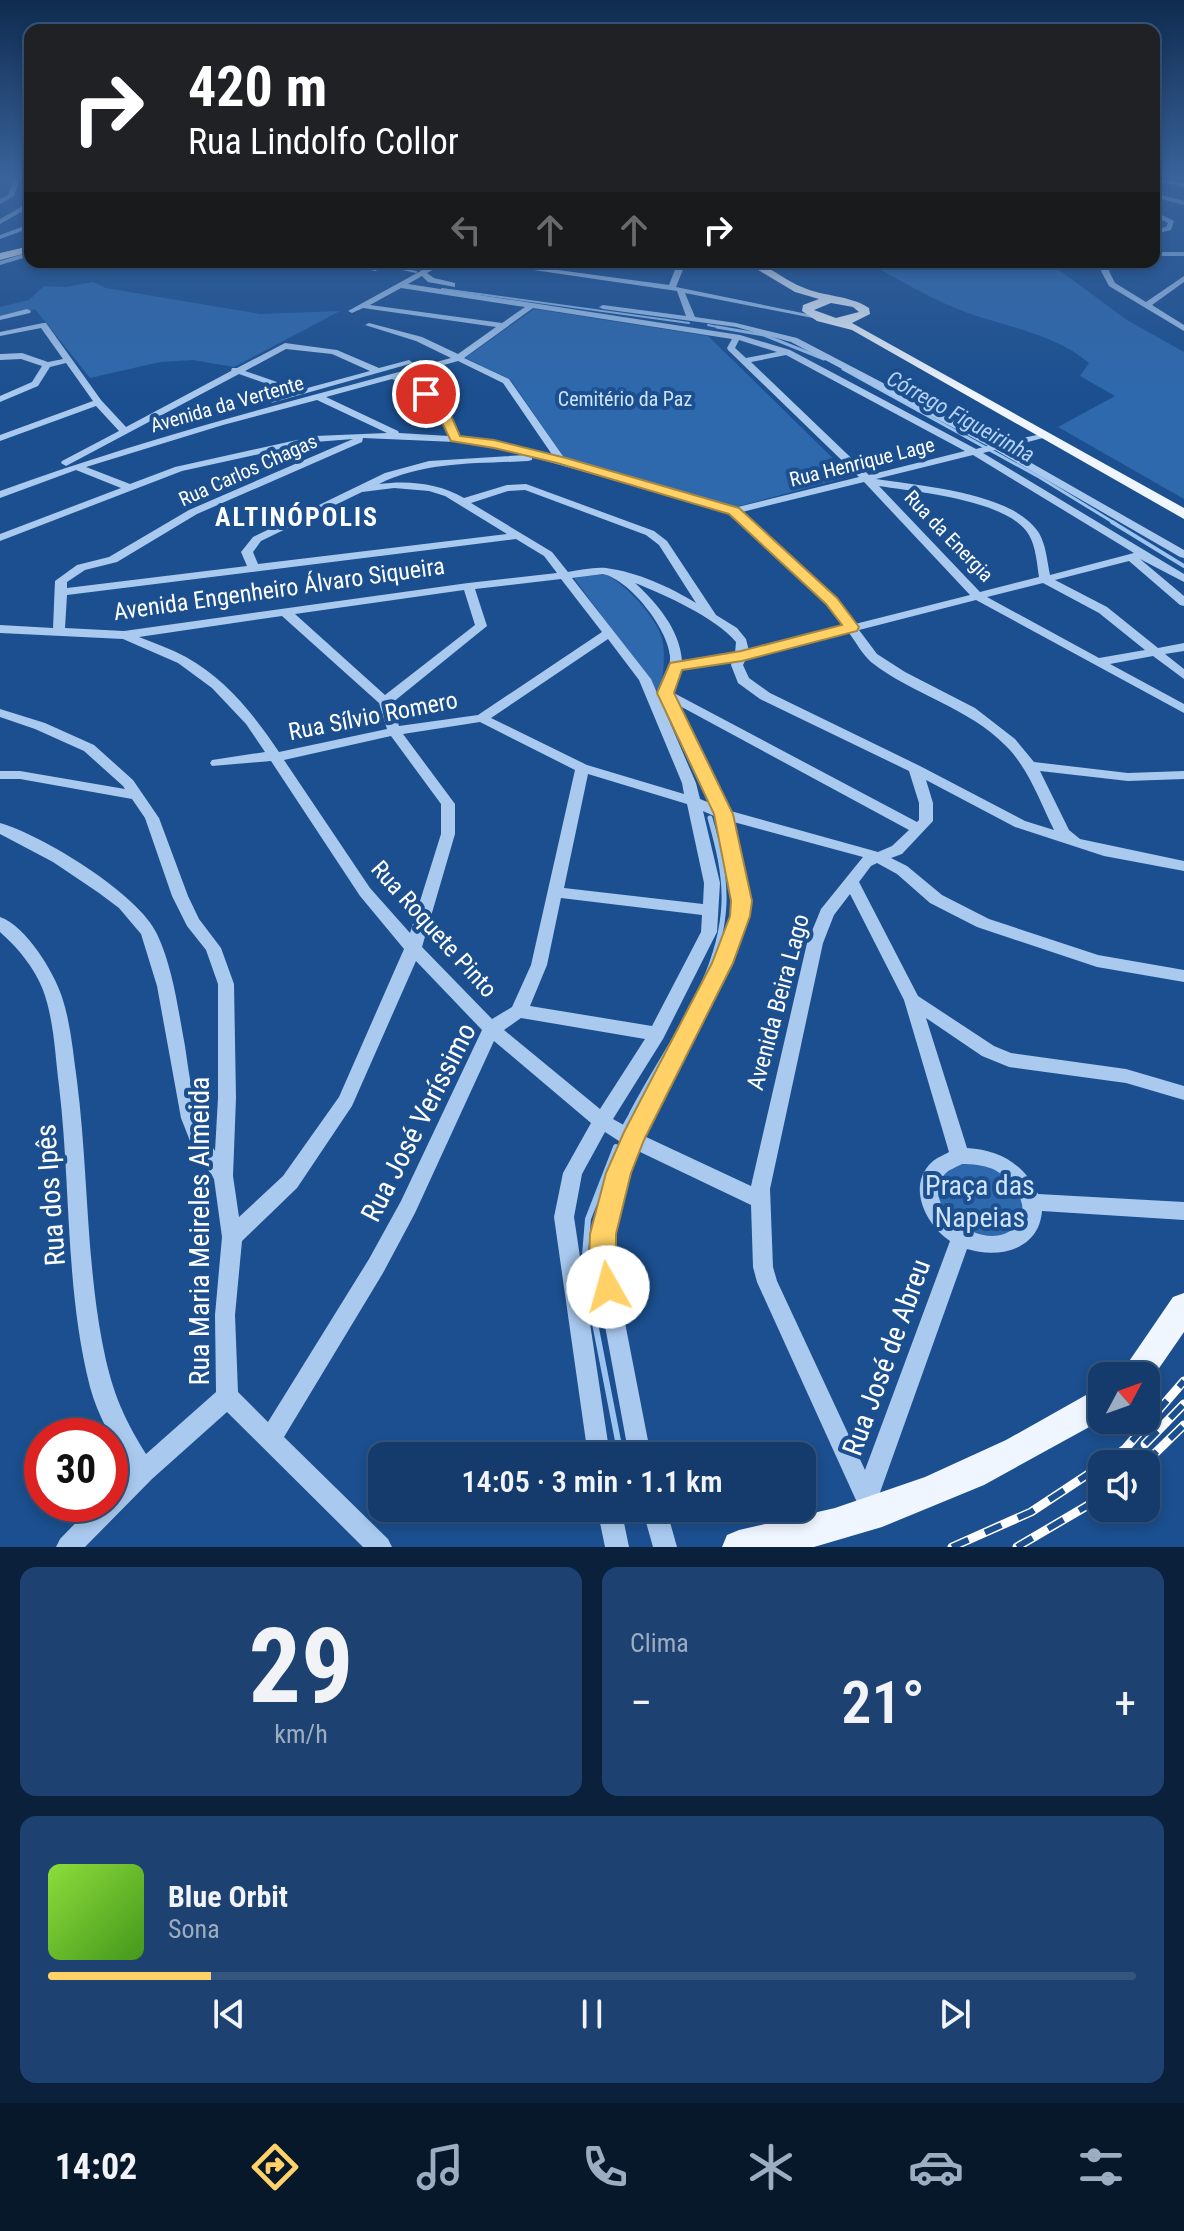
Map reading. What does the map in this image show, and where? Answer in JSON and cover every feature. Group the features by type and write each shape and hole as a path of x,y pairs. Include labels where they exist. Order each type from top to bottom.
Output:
{"highway":[{"path":"0,260 24,254"}],"main road":[{"path":"748,268 822,318 856,328 1184,514"},
{"path":"760,268 806,294 856,304 865,310 861,322 865,326 1184,504"},
{"path":"808,306 839,300"},
{"path":"822,318 850,320 864,314"},
{"path":"1145,1362 1184,1307"},
{"path":"739,1547 794,1537 870,1506 928,1494 1088,1411"}],"street":[{"path":"1160,254 1184,254"},
{"path":"352,311 432,268"},
{"path":"531,268 676,289 822,318"},
{"path":"681,268 676,289 692,320"},
{"path":"1107,268 1105,271 1112,284 1184,329"},
{"path":"422,273 442,283 736,325 794,340 997,447 1184,555"},
{"path":"1147,305 1184,278"},
{"path":"432,290 442,283"},
{"path":"399,285 737,337 787,352 976,453 1184,580"},
{"path":"362,306 504,326"},
{"name":"Avenida da Vertente","path":"0,487 393,377 456,356 531,306"},
{"path":"779,311 808,306"},
{"path":"0,318 27,311"},
{"path":"695,331 702,321"},
{"path":"0,334 43,325 98,402 126,432"},
{"path":"369,325 410,336 506,381 561,461"},
{"name":"Rua da Energia","path":"737,337 731,348 867,480 978,597 1184,709"},
{"path":"71,465 235,370 285,346 334,352 378,371"},
{"path":"745,361 787,352"},
{"path":"0,357 22,356 47,365 69,360"},
{"name":"Avenida da Vertente","path":"0,495 71,465 192,421 378,371 456,356"},
{"path":"0,399 35,384 47,365"},
{"path":"235,370 298,392"},
{"path":"393,377 412,383 439,404 455,439"},
{"path":"319,397 399,435"},
{"path":"0,438 98,402"},
{"path":"0,538 179,469 315,439 370,435 455,439 494,444 561,461 734,511 832,601 873,657 983,719 1010,742 1030,766 1063,833 1075,843"},
{"name":"Rua Carlos Chagas","path":"63,592 61,581 81,567 113,560 193,512 370,435"},
{"name":"Rua Henrique Lage","path":"734,511 1044,435"},
{"path":"254,568 247,552 257,539 389,475 429,464 540,457"},
{"path":"71,465 128,487"},
{"path":"903,469 925,491"},
{"path":"867,480 989,505 1020,519 1035,535 1045,580"},
{"path":"361,489 394,485 430,488 463,502 548,554 645,679 680,758 692,801 712,883 709,932 657,1034 573,1173 564,1217 597,1442"},
{"path":"463,502 507,488 526,487 650,533 663,543 712,618"},
{"path":"59,632 57,612 63,592 515,536"},
{"path":"676,666 742,656 1145,554"},
{"path":"1131,557 1184,602"},
{"path":"563,573 603,571 628,576 675,595 738,636 742,642 738,674 756,691 1020,824 1139,860 1184,866"},
{"path":"603,571 622,577 650,605 671,639 677,653 676,666 665,693 723,814 741,888 740,916 723,963 632,1139 618,1173 607,1219 603,1261 637,1442"},
{"name":"Avenida Engenheiro Álvaro Siqueira","path":"0,629 124,635 563,573"},
{"path":"1045,580 1103,610 1184,675"},
{"path":"1168,588 1173,580 1184,580"},
{"path":"385,702 481,626 468,586"},
{"path":"1168,588 1184,595"},
{"path":"232,1237 290,1182 328,1131 363,1069 413,948 448,834 449,809 394,731 385,702 285,612"},
{"name":"Rua Sílvio Romero","path":"217,763 259,756 276,757 394,731 482,718 608,633"},
{"name":"Rua Roquete Pinto","path":"124,635 182,660 217,685 251,721 346,866 413,948 491,1029 602,1121 632,1139 760,1200"},
{"path":"1097,662 1184,647"},
{"path":"665,693 919,829 928,813 915,769"},
{"name":"Rua Maria Meireles Almeida","path":"2,714 40,726 89,748 128,783 152,818 180,896 193,922 213,948 226,984 227,1098 223,1176 232,1237 225,1315 227,1397 380,1547"},
{"path":"482,718 582,768 692,801 723,814 876,856 902,870 936,899 983,923 1097,961 1184,976"},
{"path":"1030,766 1159,779 1184,775"},
{"path":"582,768 539,965 519,1011 657,1034"},
{"path":"0,775 20,775 135,795"},
{"path":"0,828 32,841 122,902 148,931 168,992 188,1116 200,1148 223,1176"},
{"name":"Avenida Beira Lago","path":"870,1506 767,1282 763,1267 760,1189 815,943 827,913 866,862 897,850 919,829"},
{"path":"851,881 912,1000 960,1156"},
{"path":"555,892 711,911"},
{"name":"Rua dos Ipês","path":"4,932 29,950 52,992 73,1118 78,1218 89,1323 99,1381 114,1424 144,1471"},
{"path":"912,1000 988,1051 1009,1060 1126,1076 1184,1093"},
{"name":"Rua José Veríssimo","path":"270,1440 389,1242 491,1029 519,1011"},
{"path":"960,1156 975,1156 1005,1166 1027,1188 1032,1202 1033,1215 1029,1227 1008,1243 993,1246 961,1238 936,1217 928,1190 930,1177 937,1167 960,1156"},
{"path":"1032,1202 1184,1211"},
{"name":"Rua José de Abreu","path":"870,1506 961,1238"},
{"path":"68,1547 144,1471 227,1397"},
{"path":"612,1522 617,1547"},
{"path":"658,1522 665,1547"}],"green space":[{"path":"876,268 1061,268 1059,270 1127,320 1184,352 1184,499 1058,427 1115,396 1080,376 1089,363 1046,338 965,312"},
{"path":"93,282 106,288 260,314 340,311 234,367 193,360 160,362 90,378 35,309 0,317 0,307 29,300 44,286 65,287"},
{"name":"Cemitério da Paz","path":"534,309 708,336 851,476 736,507 565,459 510,379 465,358"},
{"path":"604,574 629,592 659,630 664,652 660,695 574,578"},
{"name":"Praça das Napeias","path":"965,1158 1012,1174 1030,1214 1005,1242 943,1222 932,1180"}],"waterway":[{"name":"Córrego Figueirinha","path":"398,268 416,272"},
{"name":"Córrego Figueirinha","path":"442,289 689,323"},
{"name":"Córrego Figueirinha","path":"708,325 724,328"},
{"name":"Córrego Figueirinha","path":"717,327 724,328"},
{"name":"Córrego Figueirinha","path":"724,328 764,335 824,359"},
{"name":"Córrego Figueirinha","path":"724,328 728,329"},
{"name":"Córrego Figueirinha","path":"843,369 1039,477 1116,524"},
{"name":"Córrego Figueirinha","path":"1112,522 1184,566"},
{"path":"632,1113 703,986 721,931 723,881 710,818"},
{"path":"626,1125 634,1111"},
{"path":"616,1147 588,1219 584,1267 618,1442"}],"railway":[{"path":"1124,1450 1184,1381"},
{"path":"1145,1444 1184,1404"},
{"path":"1158,1450 1184,1425"},
{"path":"952,1547 1031,1512 1088,1474"},
{"path":"1017,1547 1088,1505"}],"district":[{"name":"ALTINÓPOLIS","path":"297,517"}],"route":[{"path":"426,394 439,404 455,439 494,444 561,461 734,511 832,601 851,627 742,656 676,666 665,693 701,762 723,814 742,901 735,933 723,963 632,1139 618,1173 603,1234 603,1261 608,1287"}]}
